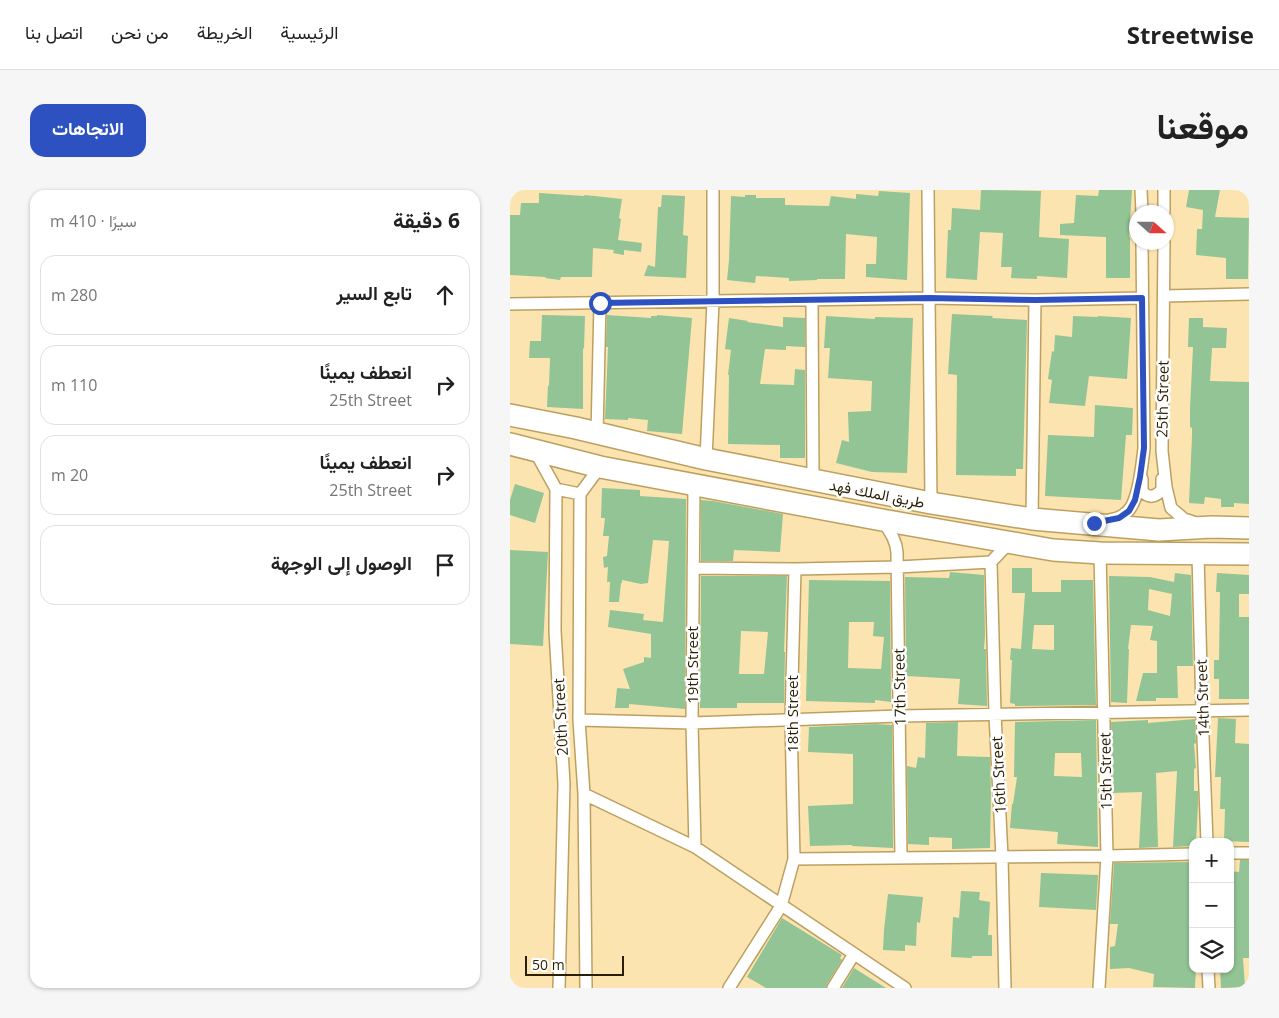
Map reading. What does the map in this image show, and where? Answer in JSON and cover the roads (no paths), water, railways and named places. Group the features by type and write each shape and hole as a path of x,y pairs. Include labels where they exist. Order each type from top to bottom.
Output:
{"highway":[{"name":"طريق الملك فهد","path":"510,415 706,459 931,503 1032,519 1159,530 1212,527 1249,528"},
{"name":"طريق الملك فهد","path":"510,444 600,467 1053,550 1100,553 1249,554"}],"street":[{"path":"706,459 713,302 713,190"},
{"path":"928,190 931,503"},
{"path":"1141,190 1142,205"},
{"path":"1164,190 1164,205"},
{"name":"25th Street","path":"1094,523 1119,518 1129,511 1135,500 1140,477 1144,448 1142,250"},
{"name":"25th Street","path":"1164,250 1162,451 1166,487 1171,508 1184,519 1212,527"},
{"path":"1164,296 1249,294"},
{"path":"510,304 929,298 1036,300 1142,298"},
{"path":"812,300 813,480"},
{"path":"1032,519 1036,300"},
{"path":"597,434 600,303"},
{"path":"1144,448 1142,491 1146,495 1152,496 1162,490 1160,464 1162,451"},
{"name":"20th Street","path":"535,451 556,489 555,632 564,784 559,988"},
{"path":"556,489 580,494 600,467"},
{"name":"19th Street","path":"694,484 692,724 695,847"},
{"name":"20th Street","path":"580,494 579,720 584,794 586,988"},
{"name":"17th Street","path":"882,520 896,543 898,568 901,858"},
{"path":"693,568 898,568 991,562 1010,542"},
{"name":"15th Street","path":"1100,553 1107,856 1100,988"},
{"name":"14th Street","path":"1198,554 1207,838"},
{"name":"16th Street","path":"991,562 1005,988"},
{"name":"18th Street","path":"729,988 781,906 794,858 791,720 795,569"},
{"path":"579,720 692,724 899,716 1249,710"},
{"path":"584,794 695,847 905,988"},
{"path":"1234,853 1249,853"},
{"path":"794,858 1189,854"},
{"path":"833,988 854,954"},
{"path":"1208,973 1209,988"}]}
